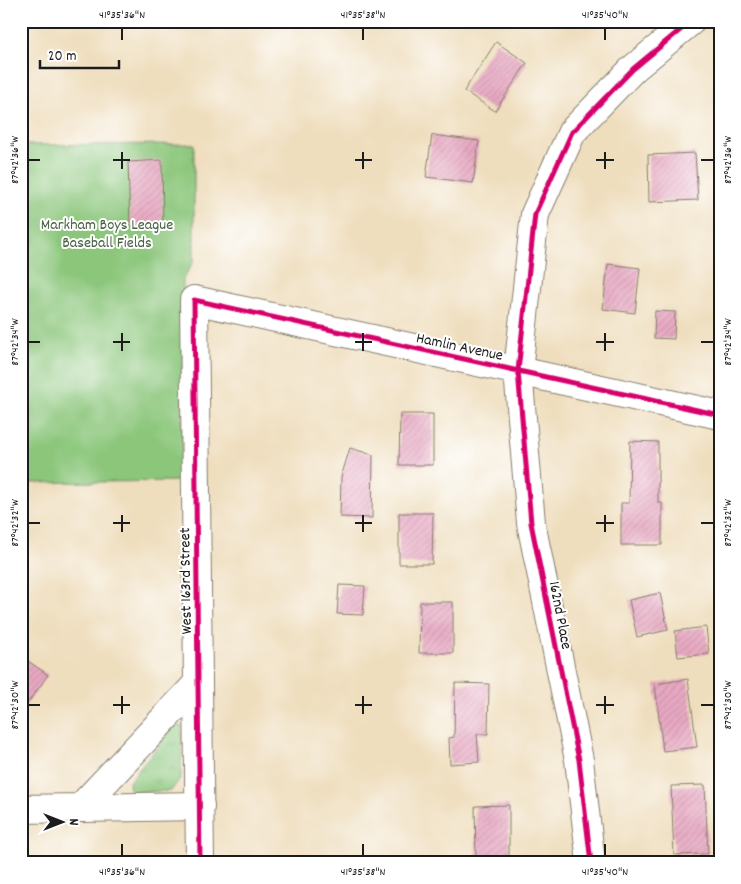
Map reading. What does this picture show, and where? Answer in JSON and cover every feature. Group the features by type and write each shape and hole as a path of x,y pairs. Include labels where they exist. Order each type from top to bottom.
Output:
{"street":[{"name":"162nd Place","path":"591,863 579,760 531,523 518,371 535,214 572,132 633,69 691,21"},
{"name":"Hamlin Avenue","path":"194,300 720,415"},
{"name":"West 163rd Street","path":"194,300 200,863"},
{"path":"80,808 198,683"},
{"path":"21,809 200,806"}],"green space":[{"name":"Markham Boys League Baseball Fields","path":"194,144 194,261 183,279 182,481 21,483 21,145"},
{"path":"174,726 182,726 181,777 171,791 130,792 129,782"}],"building":[{"path":"496,42 527,63 495,111 464,91"},
{"path":"432,135 479,141 473,183 426,177"},
{"path":"695,153 698,200 649,202 648,155"},
{"path":"162,160 163,226 130,226 128,162"},
{"path":"608,264 640,268 635,313 603,309"},
{"path":"655,311 675,312 674,339 654,338"},
{"path":"400,414 433,414 433,465 399,465"},
{"path":"630,441 658,442 658,503 662,503 662,545 621,545 621,503 629,503"},
{"path":"350,448 373,455 372,518 340,517 341,477"},
{"path":"399,513 433,513 432,564 399,564"},
{"path":"339,585 365,586 363,615 337,614"},
{"path":"660,593 668,630 637,637 629,600"},
{"path":"420,602 453,602 453,653 419,653"},
{"path":"706,627 709,654 678,657 675,631"},
{"path":"21,656 48,675 21,712"},
{"path":"688,679 697,747 663,751 655,684"},
{"path":"455,683 489,684 488,734 477,734 479,762 450,764 449,738 454,737"},
{"path":"705,785 708,854 674,855 671,786"},
{"path":"509,805 509,856 476,857 475,806"}],"cycle path":[{"path":"591,863 579,760 531,523 518,371 535,214 572,132 633,69 691,21"},
{"path":"200,863 194,300 720,415"}]}
